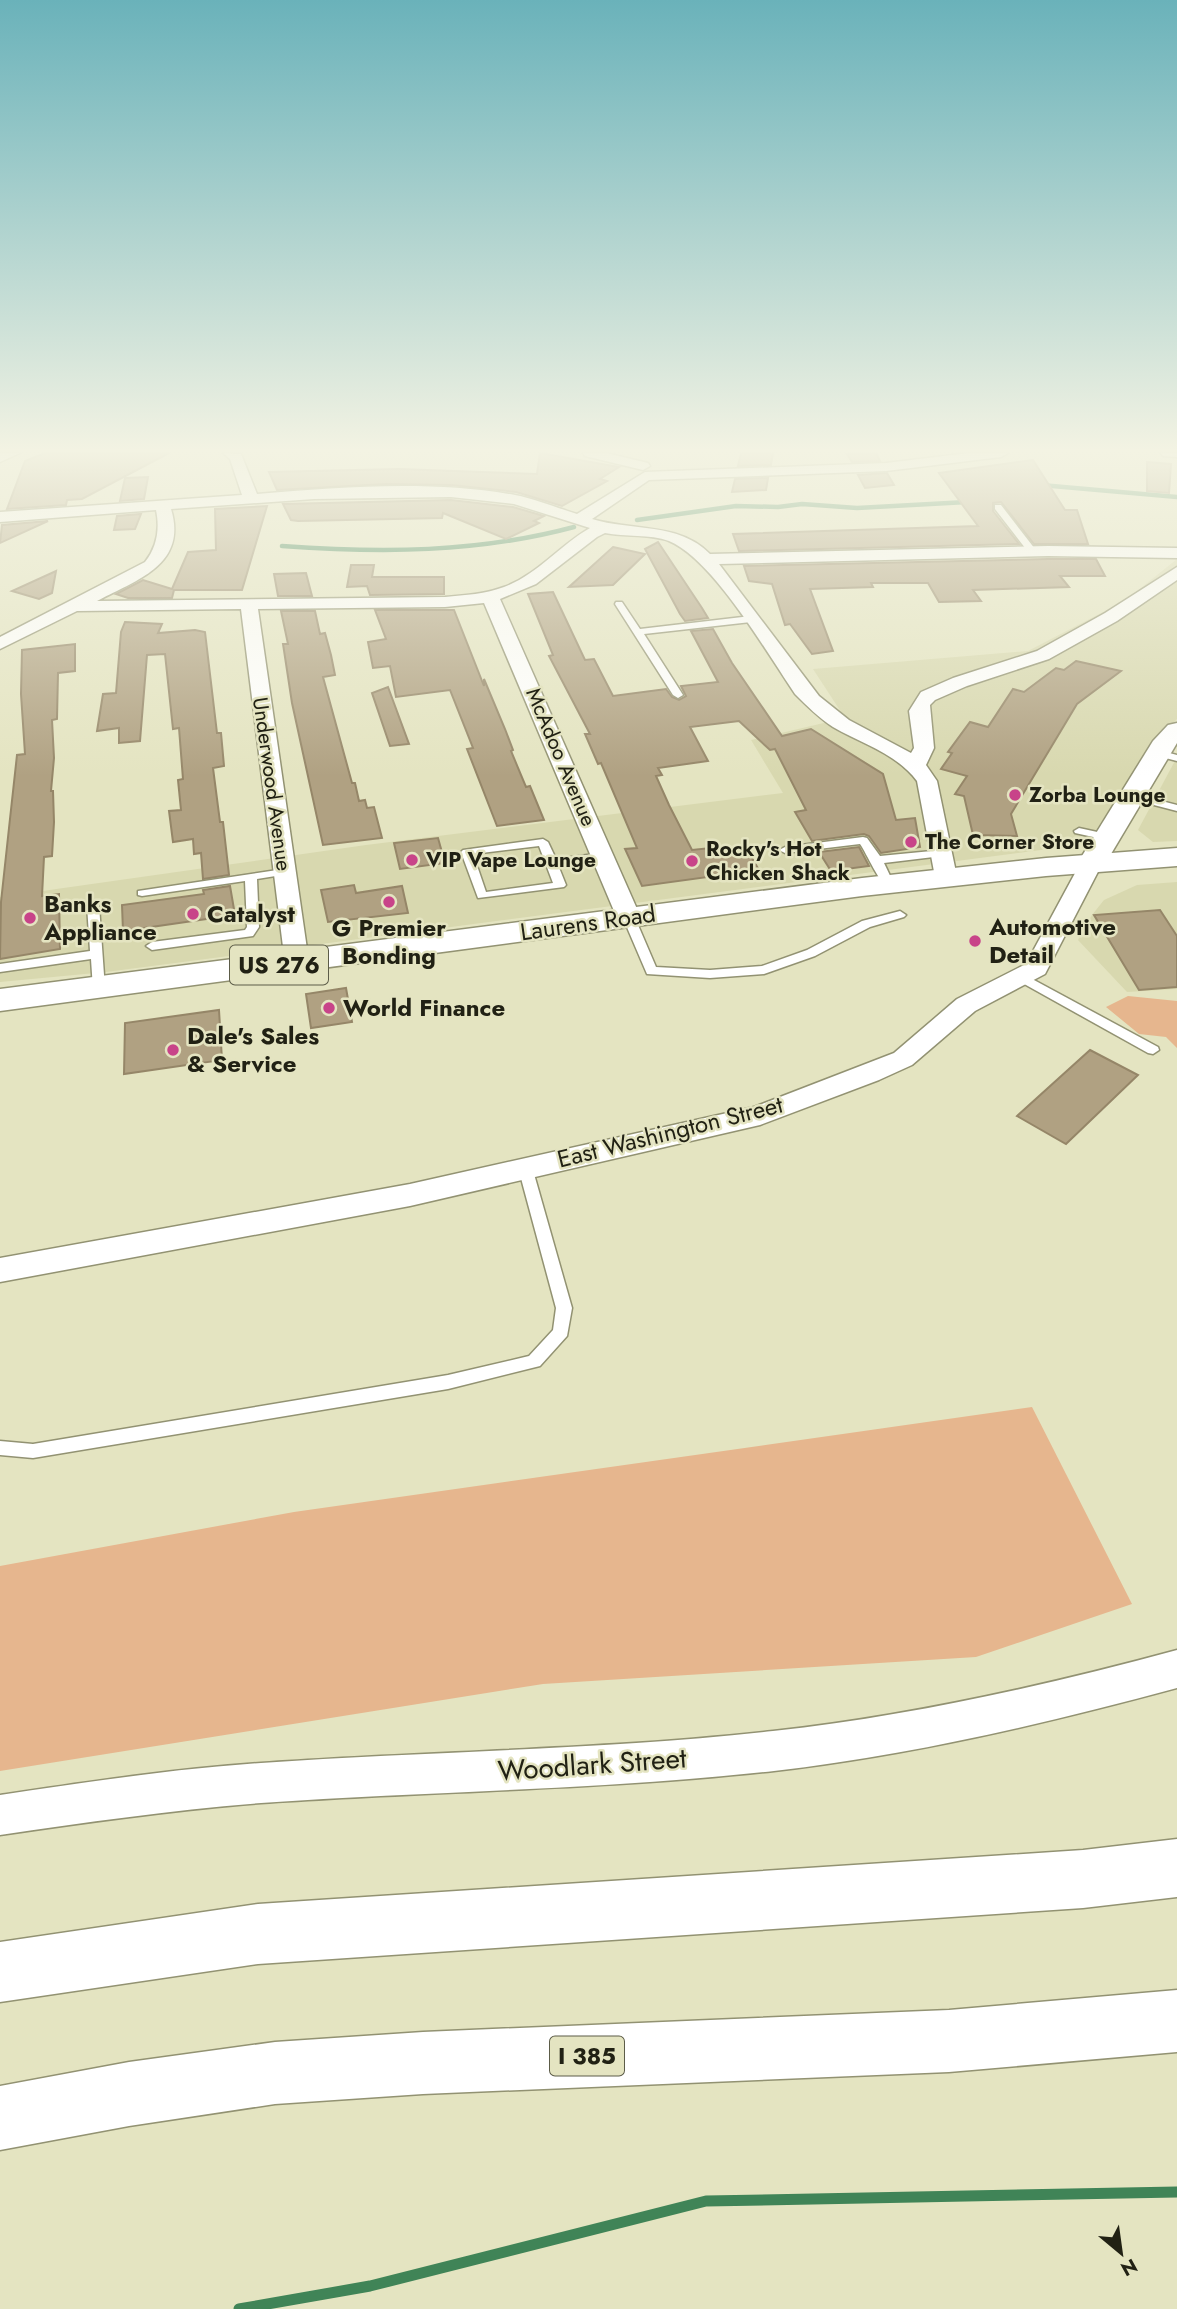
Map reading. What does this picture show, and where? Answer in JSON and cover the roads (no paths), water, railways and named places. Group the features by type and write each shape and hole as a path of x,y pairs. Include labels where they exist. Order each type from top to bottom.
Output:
{"main road":[{"name":"Laurens Road","path":"0,1000 629,918 883,872 944,865 1091,863 1177,858"},
{"path":"0,1972 258,1934 1083,1879 1177,1868"},
{"name":"I 385","path":"0,2118 130,2094 275,2073 423,2063 948,2041 1177,2021"}],"street":[{"path":"0,644 122,582 155,561"},
{"path":"74,606 445,602 490,596 527,582 553,561"},
{"path":"708,561 802,690 816,705 831,718 915,766 927,781 944,865"},
{"path":"915,766 924,748 919,711 928,696 1043,655 1111,617 1177,572"},
{"name":"McAdoo Avenue","path":"490,596 629,918"},
{"name":"Underwood Avenue","path":"249,606 297,963"},
{"name":"East Washington Street","path":"0,1270 410,1195 760,1115 903,1059 922,1045 965,1004 1036,969 1091,863 1131,796 1168,755 1177,730"},
{"name":"Woodlark Street","path":"0,1815 210,1787 616,1764 775,1751 941,1725 1100,1690 1177,1669"}],"lane":[{"path":"619,604 678,695"},
{"path":"638,632 751,619"},
{"path":"1131,796 1177,808"},
{"path":"1079,831 1107,837"},
{"path":"785,850 863,840 883,872"},
{"path":"543,842 552,863 560,885 482,896 467,852 543,842"},
{"path":"552,863 603,856"},
{"path":"142,893 284,872"},
{"path":"152,946 249,933 253,927 251,877"},
{"path":"93,905 99,989"},
{"path":"629,918 651,971 710,974 764,970 811,953 866,924 900,915"},
{"path":"0,968 98,954"},
{"path":"1021,977 1153,1050"},
{"path":"0,1448 33,1451 448,1382 534,1361 561,1332 564,1308 525,1167"}],"waterway":[{"path":"239,2309 370,2286 706,2201 1177,2192"}],"place":[{"name":"Zorba Lounge","path":"1015,795"},
{"name":"The Corner Store","path":"911,842"},
{"name":"VIP Vape Lounge","path":"412,860"},
{"name":"Rocky's Hot Chicken Shack","path":"692,861"},
{"name":"G Premier Bonding","path":"389,902"},
{"name":"Catalyst","path":"193,914"},
{"name":"Banks Appliance","path":"30,918"},
{"name":"Automotive Detail","path":"975,941"},
{"name":"World Finance","path":"329,1008"},
{"name":"Dale's Sales & Service","path":"173,1050"}]}
